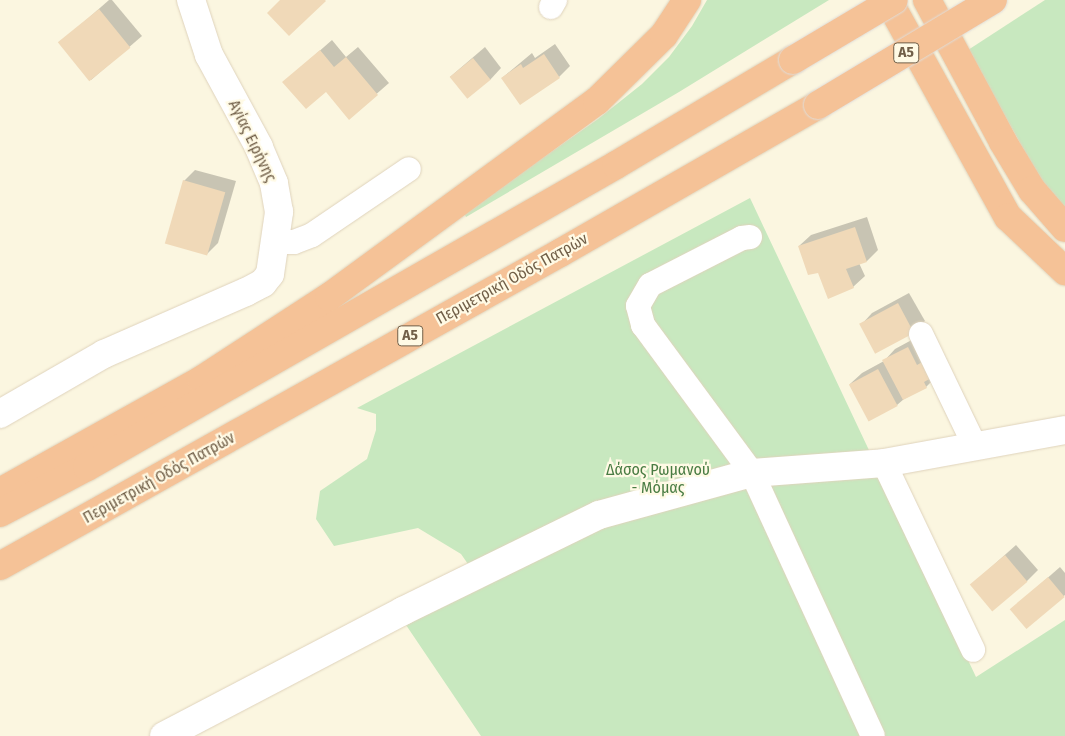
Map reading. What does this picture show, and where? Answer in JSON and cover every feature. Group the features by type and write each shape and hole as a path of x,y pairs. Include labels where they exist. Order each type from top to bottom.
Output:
{"highway":[{"path":"0,492 201,380 328,297 597,101 664,35 687,0"},
{"path":"888,0 1008,217 1058,267 1065,271"},
{"path":"0,513 87,467 599,175 894,0"},
{"path":"927,0 1003,142 1032,190 1065,228"},
{"name":"Περιμετρική Οδός Πατρών","path":"0,566 560,253 818,105 993,0"}],"street":[{"name":"Αγίας Ειρήνης","path":"0,414 123,345 263,283 270,274 279,212 272,176 209,55 191,0"},
{"path":"276,242 294,242 312,235 409,169"},
{"path":"750,237 742,238 650,285 638,306 644,325 752,473 874,736"},
{"path":"921,334 975,446"},
{"path":"164,736 403,611 599,515 752,473 884,463 1065,430"},
{"path":"884,463 973,650"}],"green space":[{"path":"707,0 829,0 679,92 466,217 464,213 598,119 642,84 669,57 692,26"},
{"path":"1045,0 1065,0 1065,209 1043,184 968,50"},
{"name":"Δάσος Ρωμανού - Μόμας","path":"750,198 976,677 1065,620 1065,736 481,736 406,625 484,587 461,554 418,528 334,546 316,519 320,491 367,459 376,430 376,414 357,408"}],"building":[{"path":"280,0 326,1 289,36 267,13"},
{"path":"99,9 130,48 89,81 58,42"},
{"path":"320,50 334,67 346,57 378,95 349,120 326,92 306,109 282,82"},
{"path":"544,54 560,78 520,105 501,78 521,64 523,68"},
{"path":"473,58 491,80 467,99 450,77"},
{"path":"183,180 225,192 207,256 165,243"},
{"path":"855,227 867,262 846,269 854,288 828,299 818,273 808,275 798,246"},
{"path":"898,303 914,333 875,354 859,324"},
{"path":"908,347 917,365 924,361 933,377 924,382 927,388 903,400 882,360"},
{"path":"878,369 898,406 869,422 849,384"},
{"path":"1005,555 1027,582 992,611 970,585"},
{"path":"1048,577 1065,597 1026,629 1010,609"}]}
